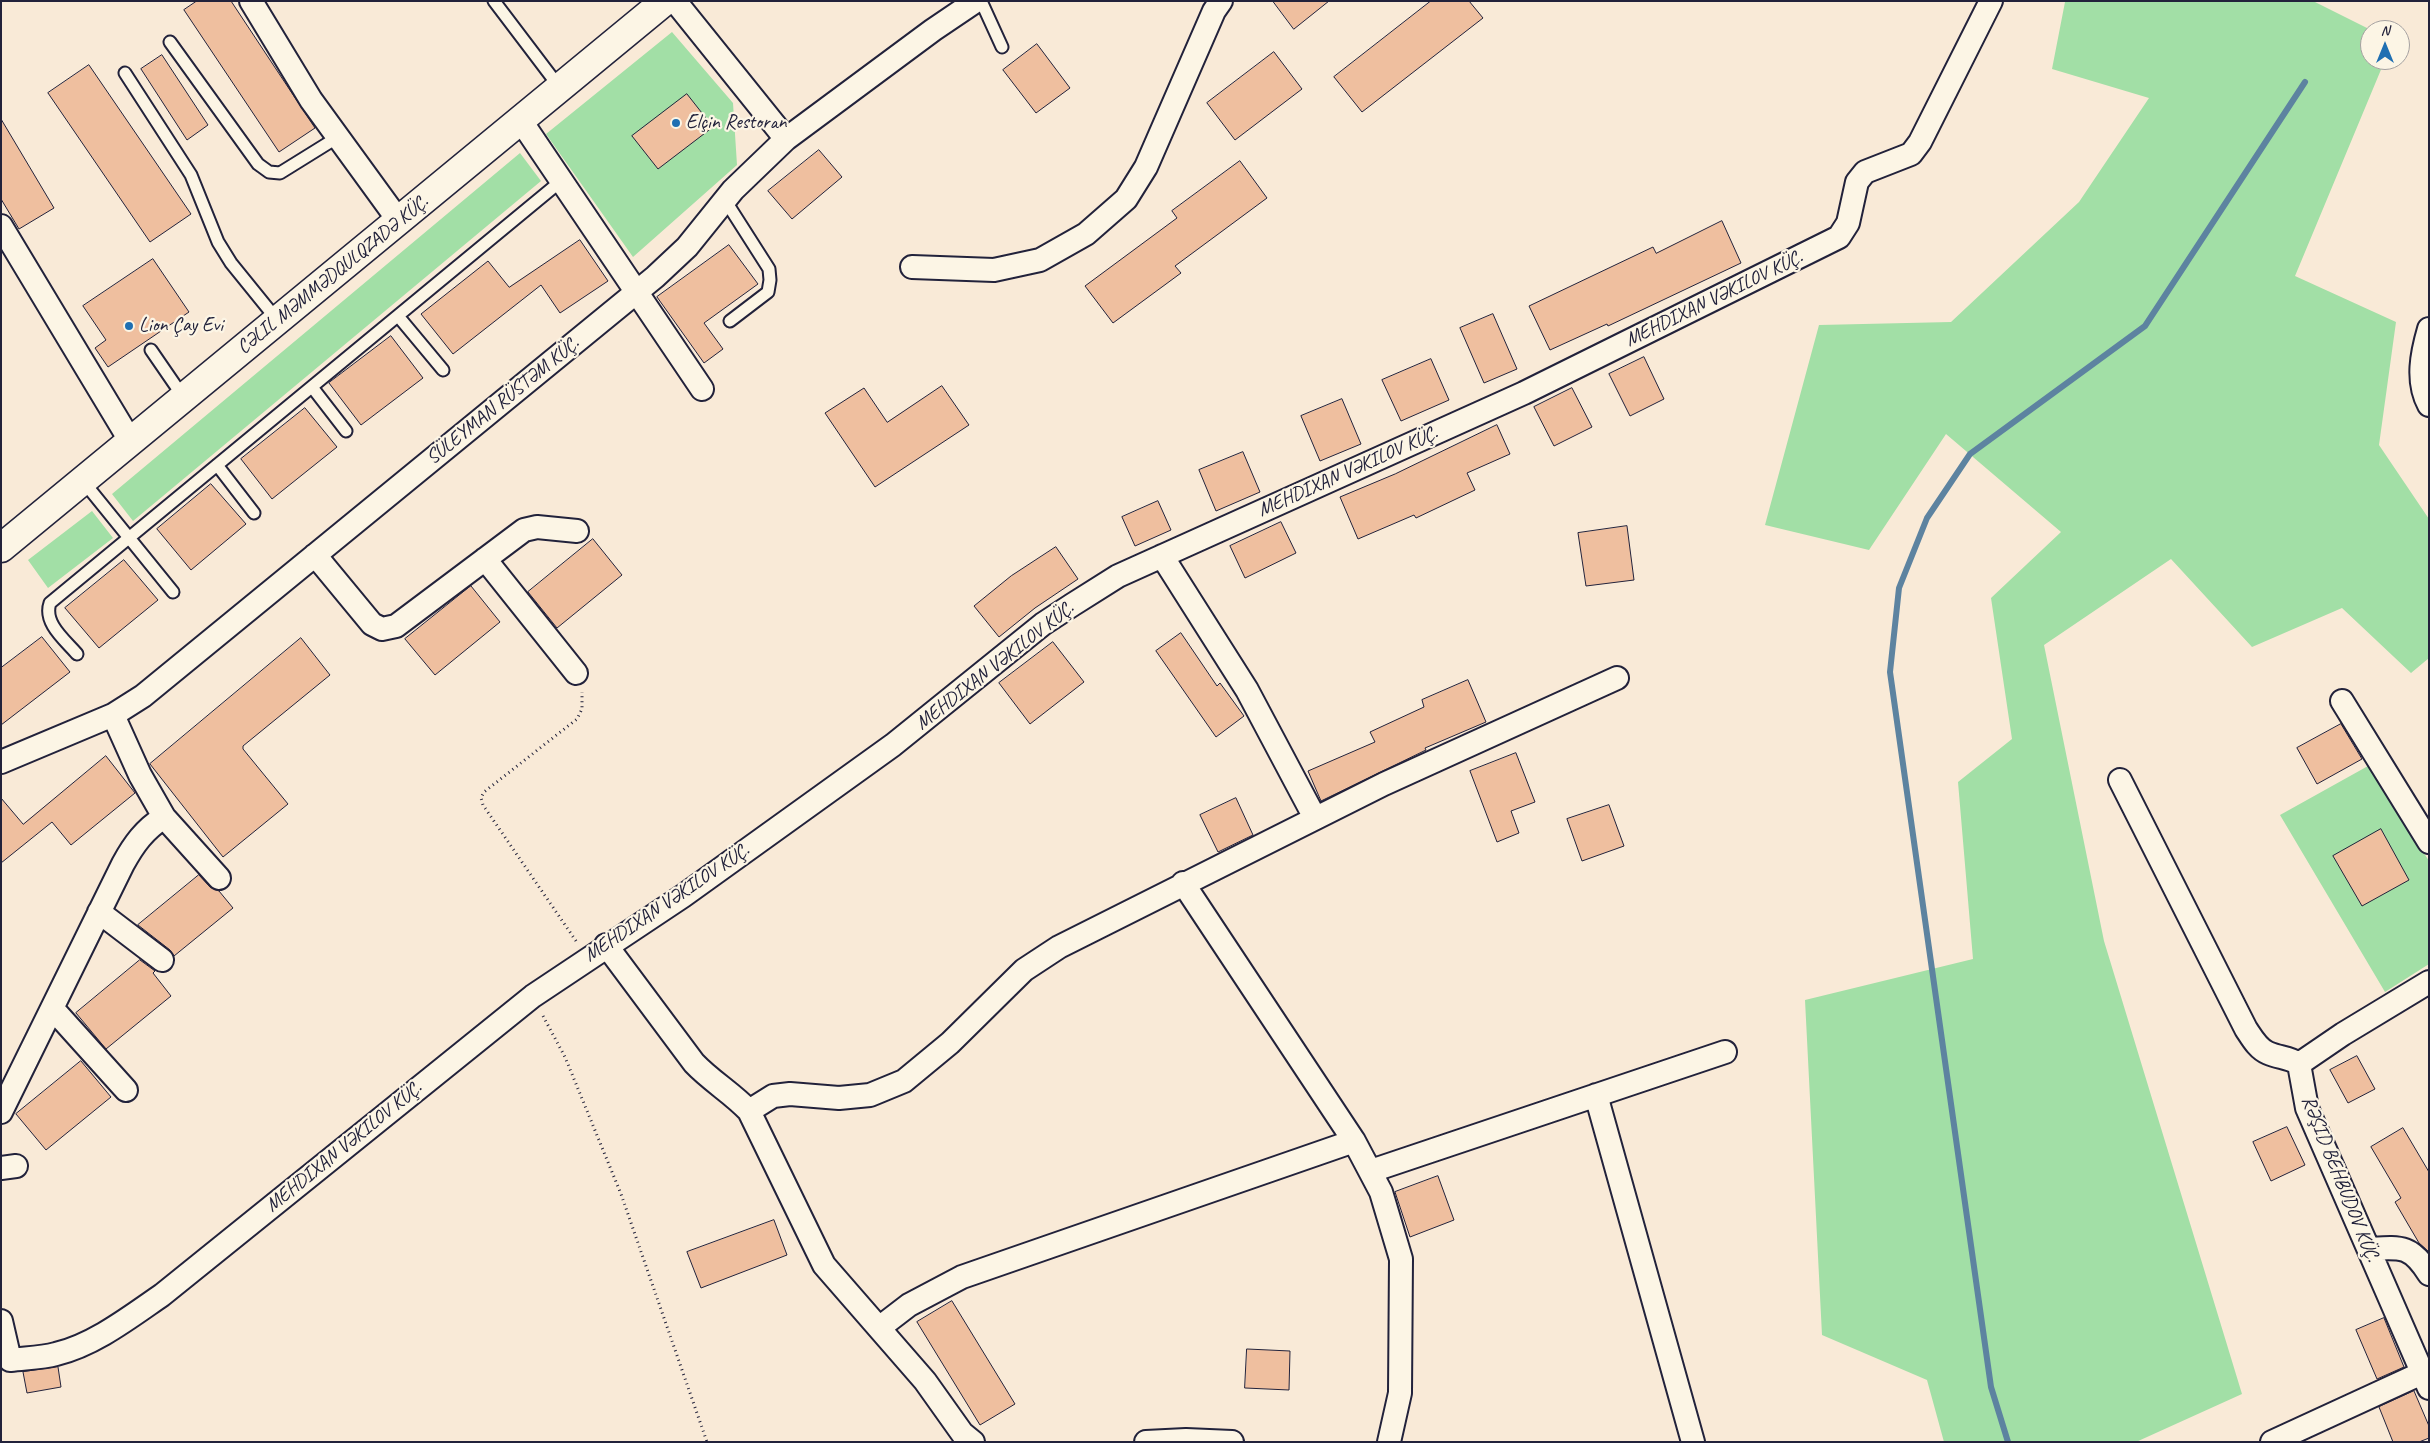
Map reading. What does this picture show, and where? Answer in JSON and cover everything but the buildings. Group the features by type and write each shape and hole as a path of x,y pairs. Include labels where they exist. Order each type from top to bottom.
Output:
{"street":[{"path":"250,1 279,50 338,137 399,221"},
{"path":"676,1 786,139"},
{"name":"SÜLEYMAN RÜSTƏM KÜÇ.","path":"1,762 113,715 143,696 636,292 687,247 725,200 759,163 786,139 933,30 976,1"},
{"path":"912,267 994,270 1040,260 1086,234 1126,199 1146,167 1220,1"},
{"name":"MEHDIXAN VƏKILOV KÜÇ.","path":"1,1321 10,1360 56,1354 86,1342 124,1322 162,1295 533,996 597,951 683,896 893,745 1043,624 1118,576 1524,393 1838,238 1848,223 1857,182 1865,172 1910,154 1920,142 1991,1"},
{"name":"CƏLIL MƏMMƏDQULQZADƏ KÜÇ.","path":"1,548 521,121 652,6"},
{"path":"521,121 702,389"},
{"path":"1,226 131,442"},
{"path":"2429,329 2423,350 2421,381 2429,405"},
{"path":"315,555 372,624 382,629 396,626 524,530 537,527 578,531"},
{"path":"1162,556 1247,690 1315,818"},
{"path":"485,559 576,673"},
{"path":"749,1111 773,1096 790,1094 839,1098 870,1095 904,1081 950,1043 1024,970 1059,946 1315,818 1617,678"},
{"path":"2342,701 2429,842"},
{"path":"113,715 140,774 164,817 219,878"},
{"path":"2120,780 2246,1029 2257,1044 2268,1053 2291,1059 2299,1064 2429,982"},
{"path":"1,1112 134,843 148,828 164,817"},
{"path":"1183,883 1354,1141 1381,1192 1400,1259 1400,1393 1389,1442"},
{"path":"99,912 162,960"},
{"path":"597,951 694,1063 706,1075 733,1094 749,1111 824,1265 925,1381 962,1433 973,1442"},
{"path":"53,1009 126,1090"},
{"path":"1371,1171 1725,1052"},
{"name":"RƏŞID BEHBUDOV KÜÇ.","path":"2299,1064 2307,1108 2425,1380"},
{"path":"1596,1095 1693,1442"},
{"path":"879,1328 910,1305 962,1276 1354,1141"},
{"path":"2369,1249 2395,1247 2409,1250 2419,1258 2429,1274"},
{"path":"2272,1442 2425,1380"},
{"path":"1146,1442 1186,1440 1232,1442"}],"lane":[{"path":"494,1 560,88"},
{"path":"981,1 1002,47"},
{"path":"170,42 258,164 268,172 280,172 338,137"},
{"path":"125,73 191,175 215,235 231,263 278,321"},
{"path":"76,654 49,621 47,612 50,603 561,181"},
{"path":"725,200 769,269 770,280 768,292 730,321"},
{"path":"398,316 443,370"},
{"path":"151,350 184,398"},
{"path":"312,387 346,430"},
{"path":"217,465 254,513"},
{"path":"83,481 174,592"}],"path":[{"path":"576,673 580,677 582,692 582,709 578,719 484,792 481,798 483,805 597,951"},
{"path":"533,996 566,1058 621,1194 707,1442"}],"green space":[{"path":"2313,1 2360,24 2360,70 2381,70 2295,276 2396,322 2379,445 2429,519 2429,658 2411,673 2342,608 2252,647 2171,559 2044,645 2104,941 2242,1394 2136,1442 1944,1442 1927,1380 1822,1335 1805,1000 1973,959 1958,782 2012,739 1991,598 2061,532 1946,434 1869,550 1765,525 1819,325 1951,322 2079,202 2149,98 2052,69 2065,2"},
{"path":"672,32 733,103 737,165 633,257 546,134"},
{"path":"520,153 541,181 133,521 112,494"},
{"path":"92,511 113,538 48,588 28,560"},
{"path":"2368,766 2429,861 2429,964 2385,992 2280,815"}],"waterway":[{"path":"2008,1442 1991,1387 1890,672 1899,588 1927,518 1970,454 2145,326 2305,82"}],"place":[{"name":"Elçin Restoran","path":"676,123"},
{"name":"Lion Çay Evi","path":"129,326"}]}
